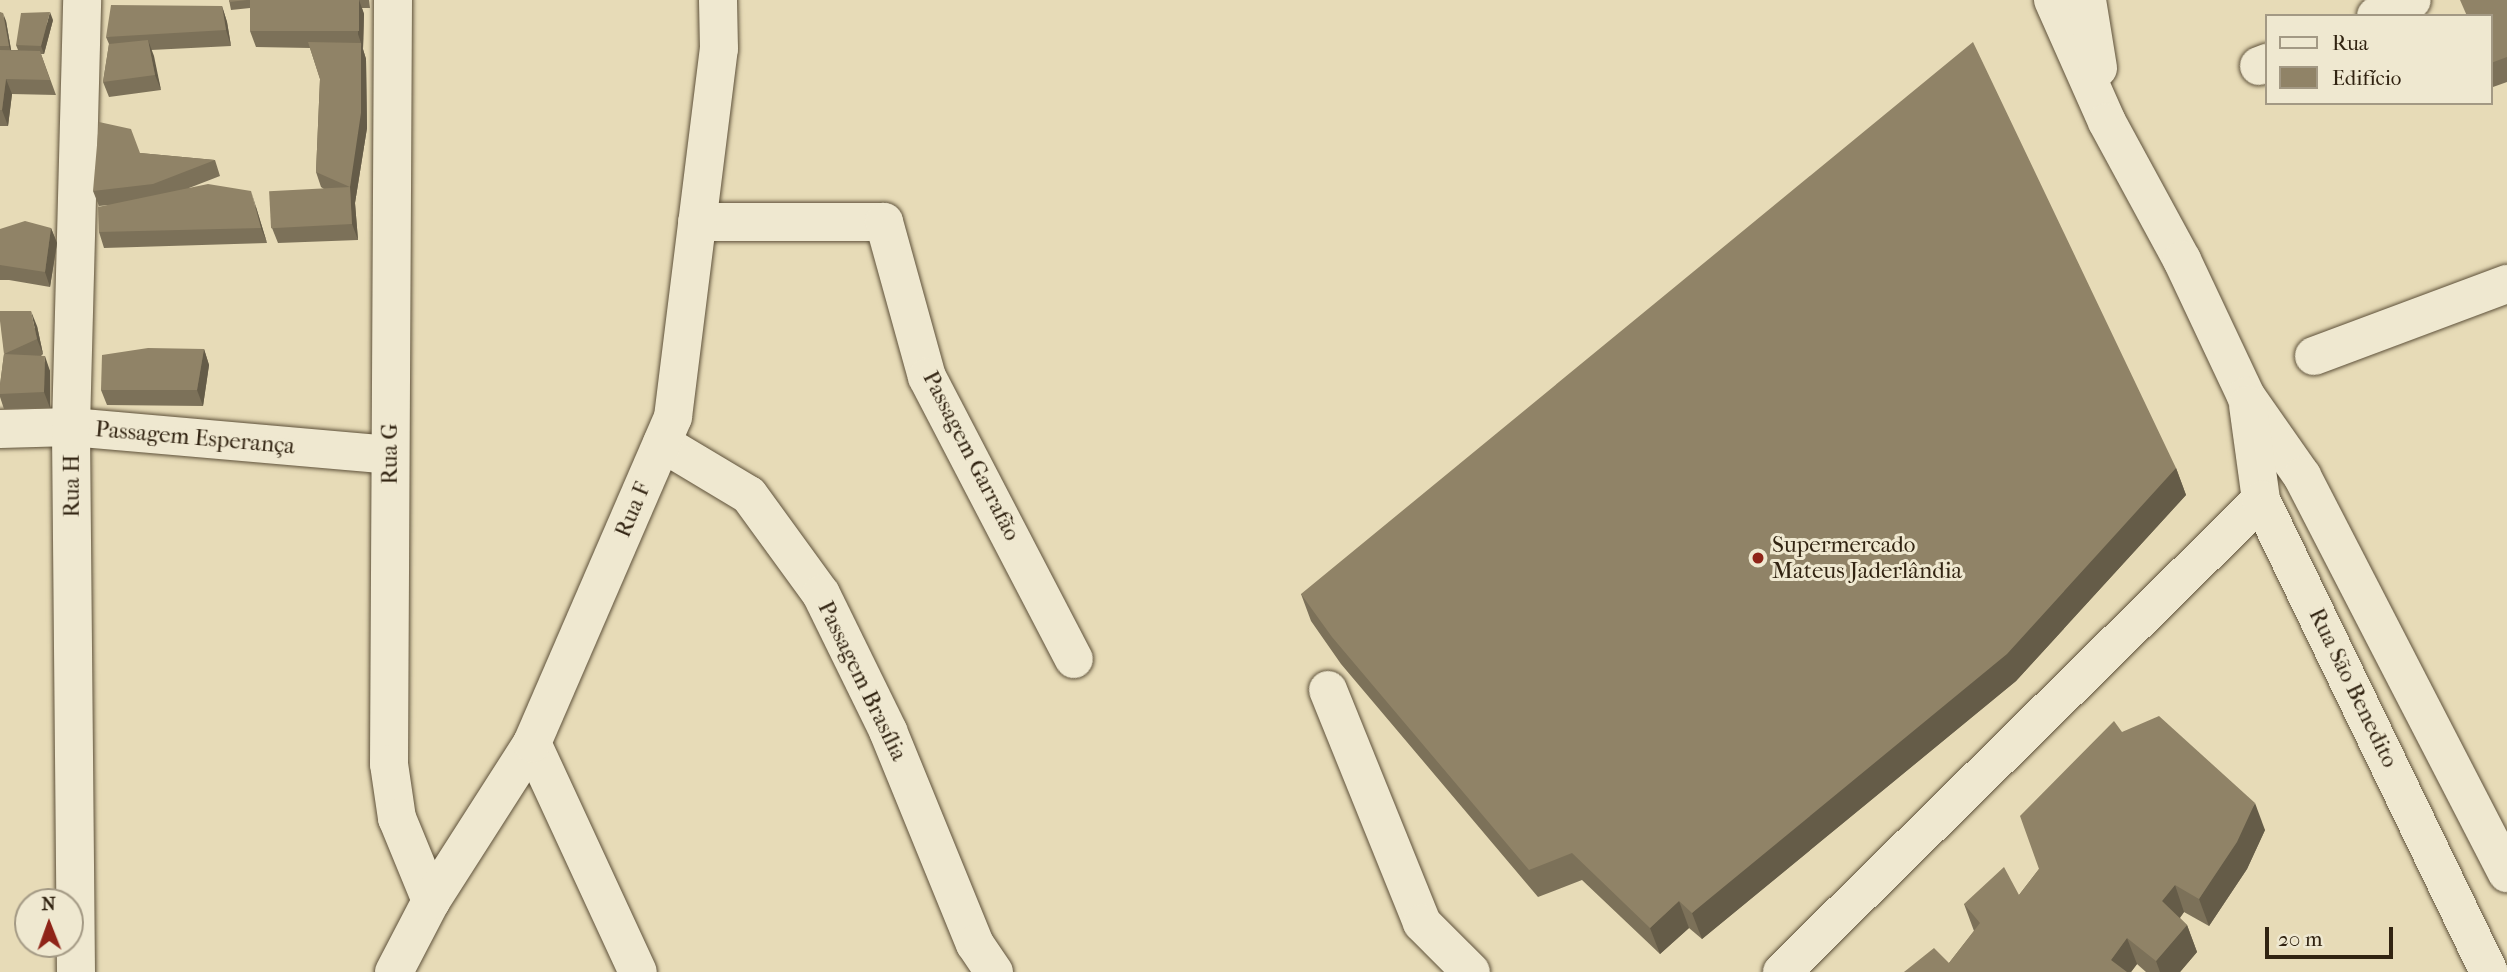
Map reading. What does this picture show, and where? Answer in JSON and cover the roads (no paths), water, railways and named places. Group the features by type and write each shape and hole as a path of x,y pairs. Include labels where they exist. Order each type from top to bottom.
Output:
{"street":[{"name":"Rua H","path":"76,972 71,427 82,0"},
{"name":"Rua G","path":"393,0 389,764 397,818 431,901"},
{"name":"Rua F","path":"394,972 431,901 532,743 673,417 719,49 719,0"},
{"name":"Rua São Benedito","path":"2053,0 2107,122 2182,260 2246,396 2302,476 2507,873"},
{"name":"Rua São Benedito","path":"2087,0 2107,122"},
{"path":"2380,14 2412,0"},
{"name":"Passagem Garrafão","path":"697,222 884,222 927,377 1074,659"},
{"path":"2314,356 2507,284"},
{"name":"Rua São Benedito","path":"2246,396 2261,500 2489,972"},
{"name":"Passagem Esperança","path":"0,429 71,427 390,455"},
{"name":"Passagem Brasília","path":"662,443 749,495 821,594 894,744 975,944 994,972"},
{"path":"1782,972 2261,500"},
{"path":"1328,690 1422,922 1471,972"},
{"path":"532,743 638,972"}],"place":[{"name":"Supermercado Mateus Jaderlândia","path":"1758,558"}]}
